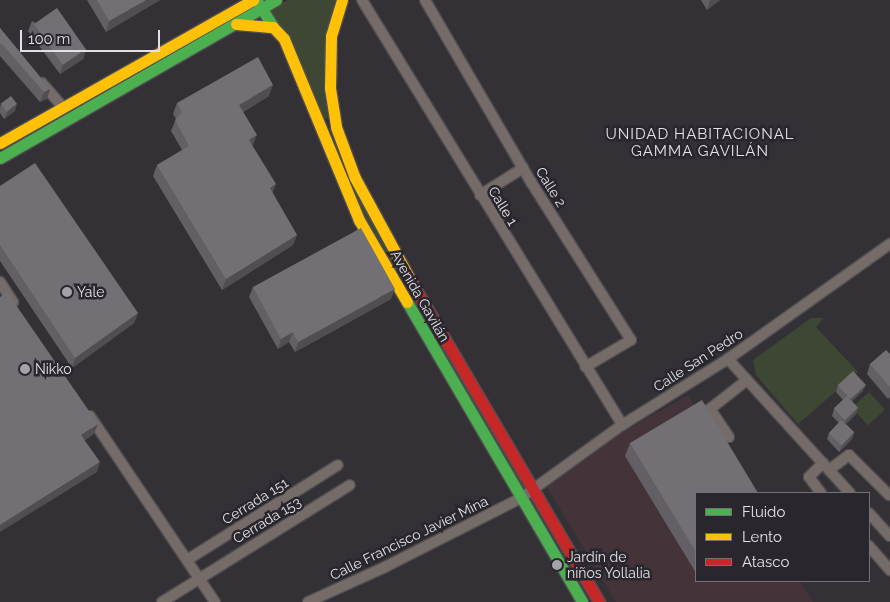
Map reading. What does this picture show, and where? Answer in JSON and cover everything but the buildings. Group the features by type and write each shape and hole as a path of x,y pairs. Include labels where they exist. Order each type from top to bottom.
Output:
{"main road":[{"path":"0,143 253,0"},
{"path":"0,158 236,24 259,4 276,0"},
{"name":"Avenida Gavilán","path":"342,0 331,36 329,68 336,128 355,178 370,210 599,602"},
{"name":"Avenida Gavilán","path":"259,4 272,26 284,39 342,184 377,251 582,602"},
{"path":"236,24 272,26"},
{"path":"321,133 336,128"},
{"path":"342,184 355,178"}],"street":[{"name":"Calle 1","path":"362,0 622,425"},
{"name":"Calle 2","path":"425,0 523,168 631,340 585,367"},
{"path":"36,77 63,107"},
{"path":"480,195 523,168"},
{"name":"Calle San Pedro","path":"521,498 622,425 728,359 890,244"},
{"path":"0,282 21,314"},
{"path":"728,359 849,492"},
{"path":"729,437 710,409 747,380"},
{"path":"84,408 215,602"},
{"path":"820,492 809,477 849,455 889,495"},
{"name":"Cerrada 151","path":"187,560 338,465"},
{"name":"Cerrada 153","path":"162,602 350,485"},
{"name":"Calle Francisco Javier Mina","path":"308,602 384,567 521,498"},
{"path":"870,514 890,536"},
{"path":"870,547 890,570"}],"shaded area":[{"path":"688,395 746,492 695,492 695,582 801,582 813,602 616,602 547,487 623,432"}],"green space":[{"path":"288,0 338,0 329,117 325,119 319,118 266,12"},
{"path":"335,143 525,487 521,490 365,219 333,146"},
{"path":"811,318 824,318 816,327 858,372 798,424 756,375 753,360"},
{"path":"869,392 885,410 868,425 852,407"}],"traffic: fast":[{"path":"0,158 276,0"},
{"path":"257,1 273,27"},
{"path":"407,302 582,602"}],"traffic: slow":[{"path":"0,143 253,0"},
{"path":"342,0 331,36 330,88 336,127 355,178 412,283"},
{"path":"236,24 273,27 284,39 359,220 407,302"}],"traffic: jam":[{"path":"412,283 599,602"}],"place":[{"name":"Yale","path":"67,292"},
{"name":"Nikko","path":"25,369"},
{"name":"Jardín de niños Yollalia","path":"557,565"}],"district":[{"name":"UNIDAD HABITACIONAL GAMMA GAVILÁN","path":"700,142"}]}
